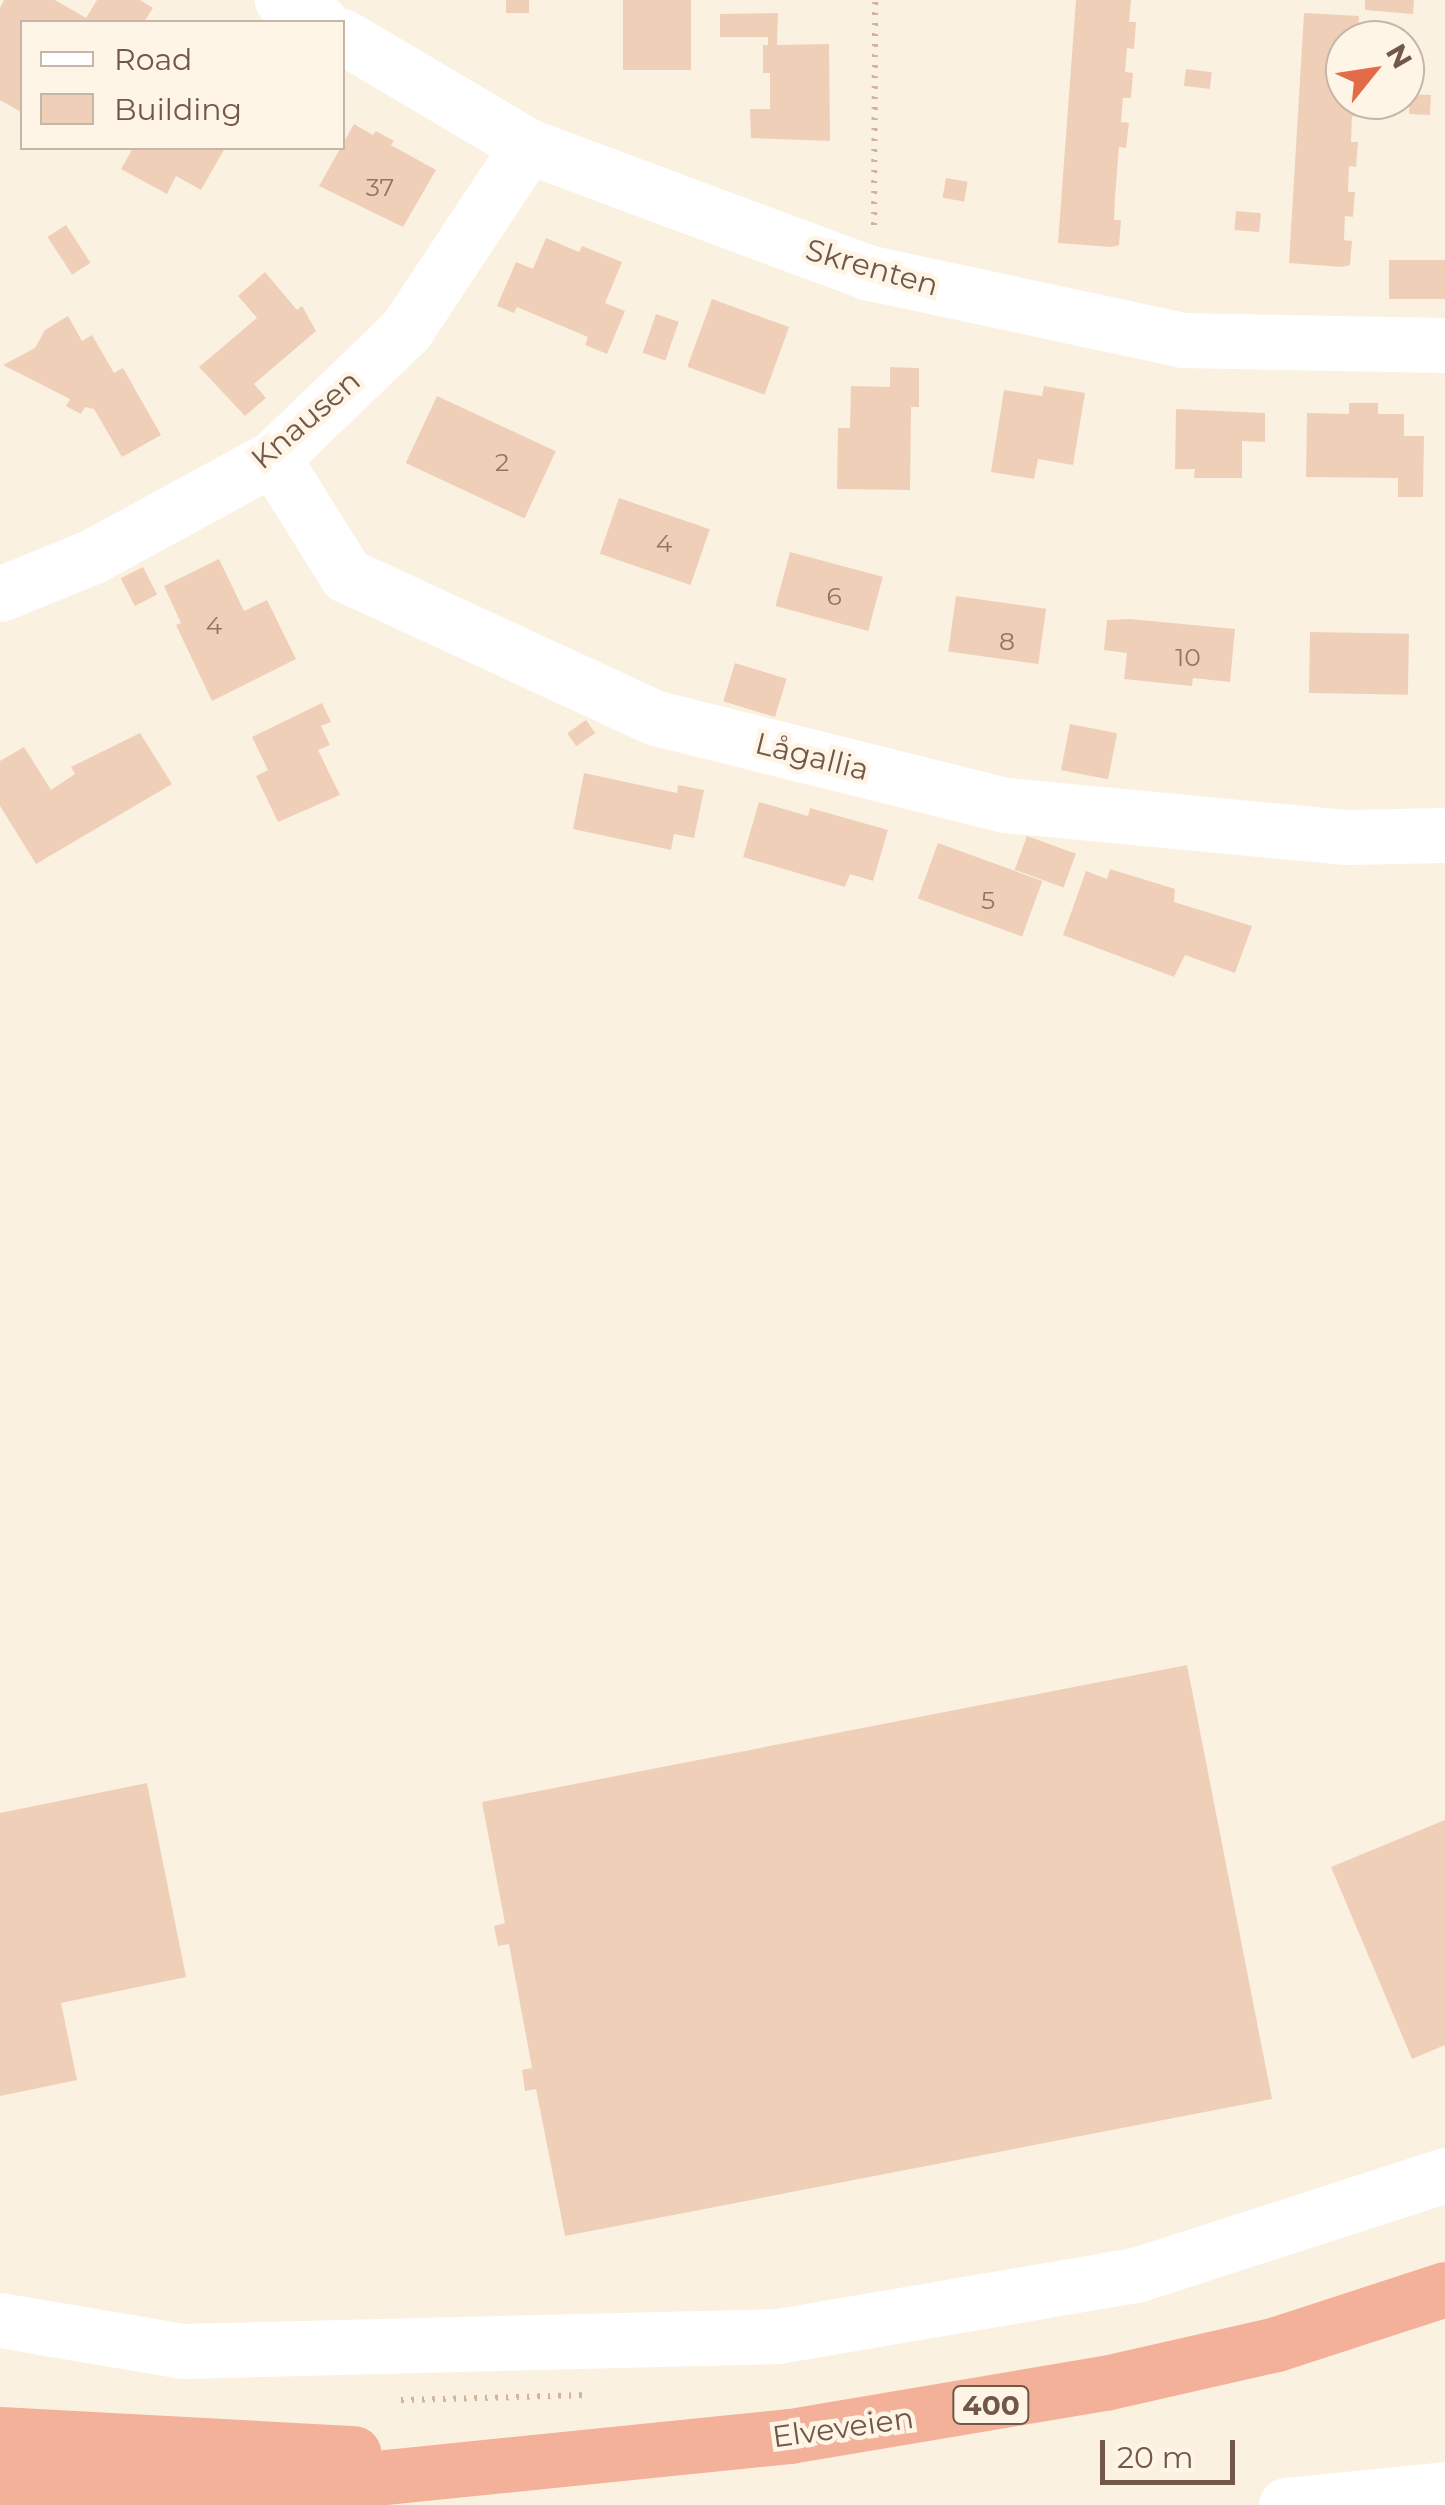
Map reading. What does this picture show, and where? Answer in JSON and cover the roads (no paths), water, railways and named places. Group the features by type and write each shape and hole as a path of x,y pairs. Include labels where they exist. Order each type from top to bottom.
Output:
{"highway":[{"name":"Elveveien","path":"0,2486 277,2488 772,2438 949,2413 1105,2383 1276,2344 1445,2289"},
{"name":"Elveveien","path":"0,2434 526,2461"}],"street":[{"path":"282,0 317,20"},
{"name":"Skrenten","path":"345,38 528,146 866,272 1183,340 1445,345"},
{"name":"Knausen","path":"0,594 93,556 272,458 406,330 528,146"},
{"name":"Lågallia","path":"272,458 346,575 656,718 1006,805 1346,837 1445,834"},
{"path":"0,2320 183,2351 778,2336 1139,2274 1445,2175"},
{"path":"1286,2505 1445,2489"}]}
